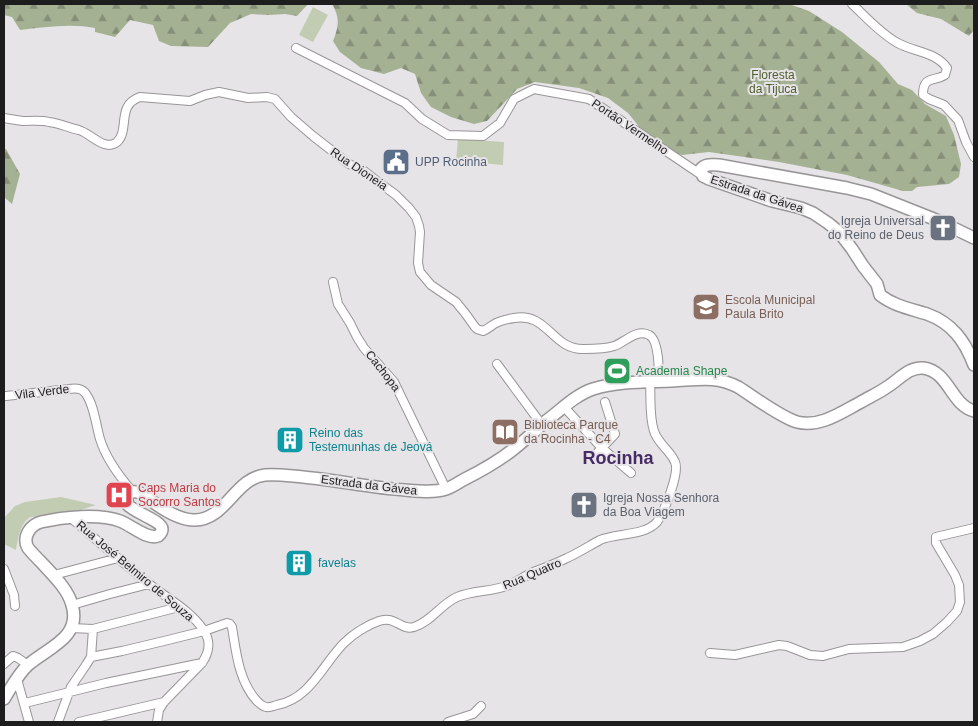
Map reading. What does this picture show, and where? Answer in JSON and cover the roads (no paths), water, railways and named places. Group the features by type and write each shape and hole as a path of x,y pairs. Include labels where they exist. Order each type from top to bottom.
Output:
{"street":[{"path":"852,4 889,38 907,48 933,55 943,62 947,68 945,75 926,83 923,95 929,100 944,105 958,120 974,157"},
{"name":"Portão Vermelho","path":"296,48 405,103 422,119 448,135 484,136 500,123 514,99 534,89 589,99 703,176"},
{"name":"Rua Dioneia","path":"4,118 50,122 81,130 103,144 111,144 118,141 121,135 128,105 132,100 140,97 190,101 213,92 248,98 271,97 279,102 290,117 330,150 349,164 364,171 396,195 409,208 416,217 419,226 418,263 420,272 430,285 456,302 477,329 483,330 498,322 516,317 532,318 542,324 566,346 576,349 613,347 636,334 647,334 653,338 657,350 659,364 654,382"},
{"name":"Estrada da Gávea","path":"974,238 871,194 719,165 708,165 701,169 703,176 772,201 800,208 828,222 839,232 877,284 880,295 894,304 942,320 959,335 974,365"},
{"name":"Cachopa","path":"334,282 338,304 364,348 394,382 446,489"},
{"path":"497,364 542,425"},
{"name":"Estrada da Gávea","path":"132,492 144,495 174,515 193,520 211,515 246,483 262,475 276,474 314,478 395,490 434,491 446,489 490,465 514,449 574,399 606,385 707,379 724,381 738,387 788,418 798,422 813,423 834,416 888,387 906,372 924,368 937,373 962,404 974,410"},
{"name":"Rua Quatro","path":"204,631 227,623 230,624 238,662 249,692 263,706 280,705 294,699 309,687 343,643 374,623 390,619 404,627 413,628 425,622 456,598 502,587 566,559 604,539 649,528 660,516 674,482 677,469 675,461 659,442 654,431 652,416 654,382"},
{"name":"Vila Verde","path":"6,396 76,388 85,392 90,402 106,456 132,492"},
{"path":"600,450 615,434 605,402"},
{"path":"564,407 600,450 631,473"},
{"path":"4,699 28,665 66,636 71,628 73,615 72,605 66,592 54,575 28,547 26,542 27,534 32,526 37,523 95,516 121,521 152,537 158,536 162,532 159,524 130,509 126,504 127,495 132,492"},
{"name":"Rua José Belmiro de Souza","path":"71,518 149,584 192,616 208,639 209,645 202,663 164,702 159,710 157,722"},
{"path":"710,653 735,655 779,645 824,656 849,648 903,647 926,638 948,622 957,611 960,602 955,575 936,543 936,537 974,528"},
{"path":"54,575 118,558"},
{"path":"4,569 7,581 14,595 15,606"},
{"path":"72,605 149,584"},
{"path":"71,628 93,629 179,607"},
{"path":"58,722 68,693 90,657 93,629"},
{"path":"90,657 204,631"},
{"path":"4,664 13,656 28,665"},
{"path":"25,703 202,663"},
{"path":"18,678 29,722"},
{"path":"79,722 164,702"},
{"path":"448,722 462,720 473,714 481,706"}],"place":[{"name":"UPP Rocinha","path":"396,162"},
{"name":"Igreja Universal do Reino de Deus","path":"943,228"},
{"name":"Escola Municipal Paula Brito","path":"706,307"},
{"name":"Academia Shape","path":"617,371"},
{"name":"Biblioteca Parque da Rocinha - C4","path":"505,432"},
{"name":"Reino das Testemunhas de Jeová","path":"290,440"},
{"name":"Caps Maria do Socorro Santos","path":"119,495"},
{"name":"Igreja Nossa Senhora da Boa Viagem","path":"584,505"},
{"name":"favelas","path":"299,563"}],"district":[{"name":"Rocinha","path":"618,458"}],"park label":[{"name":"Floresta da Tijuca","path":"773,82"}]}
